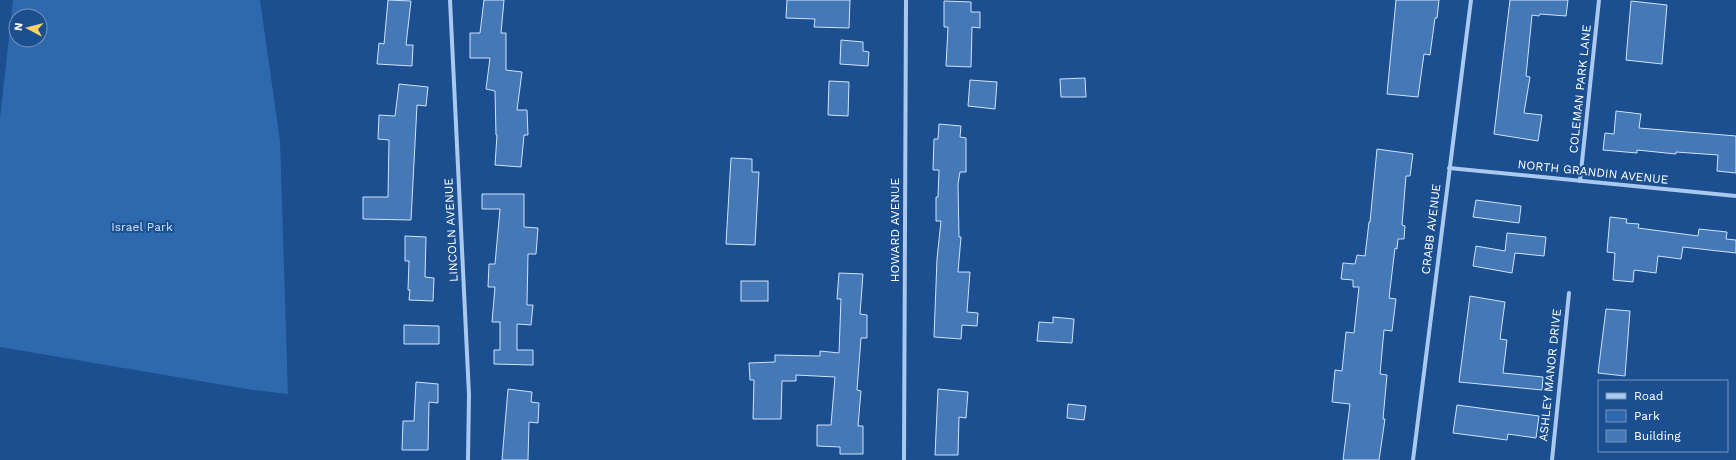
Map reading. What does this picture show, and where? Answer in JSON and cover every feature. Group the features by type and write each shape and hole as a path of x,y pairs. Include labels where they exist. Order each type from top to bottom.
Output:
{"street":[{"name":"LINCOLN AVENUE","path":"450,0 469,395 468,460"},
{"name":"HOWARD AVENUE","path":"904,460 906,0"},
{"name":"CRABB AVENUE","path":"1413,460 1471,0"},
{"name":"COLEMAN PARK LANE","path":"1580,181 1599,0"},
{"name":"NORTH GRANDIN AVENUE","path":"1449,168 1736,196"},
{"name":"ASHLEY MANOR DRIVE","path":"1552,460 1569,293"}],"green space":[{"name":"Israel Park","path":"13,0 260,0 280,141 288,394 253,390 0,347 0,119 8,46 8,48 48,48 48,8 12,8"}],"building":[{"path":"388,0 411,1 406,45 413,45 412,66 377,64 379,43 384,44"},
{"path":"484,0 504,0 501,33 506,33 506,70 522,72 517,110 527,110 528,135 524,135 521,167 495,165 497,135 495,91 486,89 490,58 470,58 470,33 480,33"},
{"path":"787,0 850,0 849,28 814,27 815,19 786,18"},
{"path":"1396,0 1439,0 1430,55 1424,54 1418,97 1387,94"},
{"path":"1510,0 1568,0 1566,16 1540,14 1539,16 1532,15 1526,76 1530,77 1524,113 1542,115 1538,141 1494,134"},
{"path":"944,1 971,2 971,12 980,12 980,28 972,27 971,67 946,66 948,27 944,27"},
{"path":"1631,1 1667,5 1662,64 1626,60"},
{"path":"841,40 863,42 863,51 869,52 868,66 840,64"},
{"path":"1085,78 1086,97 1061,97 1060,79"},
{"path":"970,80 997,82 995,109 968,106"},
{"path":"829,81 849,82 848,116 828,115"},
{"path":"399,84 428,87 426,106 417,105 411,220 363,219 363,197 388,197 389,140 378,139 379,115 395,116"},
{"path":"1616,111 1641,114 1639,128 1736,136 1736,173 1717,171 1718,155 1676,152 1676,154 1637,150 1637,153 1603,150 1605,133 1614,134"},
{"path":"939,124 961,126 960,137 966,138 966,172 960,172 958,184 959,237 961,237 958,272 970,272 967,312 978,313 977,326 962,325 961,339 934,337 937,259 941,221 936,221 936,197 938,197 939,170 933,170 934,139 938,139"},
{"path":"1377,149 1413,154 1410,176 1406,176 1402,225 1405,226 1404,239 1398,239 1397,249 1395,248 1389,298 1396,299 1392,331 1384,330 1380,374 1387,375 1383,419 1385,419 1379,460 1343,460 1350,404 1332,402 1335,370 1342,371 1346,332 1354,333 1359,287 1353,287 1353,280 1341,279 1343,263 1355,264 1357,255 1365,256"},
{"path":"731,158 752,159 752,172 759,172 755,245 726,244"},
{"path":"482,194 524,194 524,227 538,228 536,254 528,254 527,305 533,305 531,325 517,324 517,350 533,350 533,365 494,364 494,350 500,350 500,322 492,322 495,287 488,287 489,264 495,264 500,209 482,209"},
{"path":"1476,200 1521,206 1519,223 1473,217"},
{"path":"1610,217 1627,219 1626,223 1639,224 1638,228 1698,236 1699,229 1727,232 1726,239 1736,240 1736,253 1683,247 1681,259 1658,256 1656,273 1634,270 1633,282 1613,280 1615,253 1607,252"},
{"path":"1507,233 1546,237 1544,256 1515,253 1512,273 1473,266 1476,246 1505,251"},
{"path":"405,236 426,237 425,277 434,278 433,301 409,300 409,261 405,261"},
{"path":"839,273 863,274 860,314 867,315 867,338 861,338 857,390 861,391 858,426 863,426 863,454 840,454 840,447 817,446 817,425 831,425 835,377 796,375 796,381 782,381 781,419 753,419 754,380 750,380 749,363 775,362 775,355 820,356 820,351 839,353 841,299 837,299"},
{"path":"741,281 768,281 768,301 741,301"},
{"path":"1470,296 1505,302 1500,339 1507,340 1503,373 1543,377 1542,390 1459,382"},
{"path":"1606,309 1630,311 1625,376 1598,373"},
{"path":"1053,317 1074,319 1072,343 1037,341 1039,322 1053,323"},
{"path":"404,325 439,326 439,344 404,344"},
{"path":"416,382 438,384 438,403 429,402 428,450 402,450 403,421 414,421"},
{"path":"508,389 532,392 531,402 539,403 538,423 529,422 528,460 502,460"},
{"path":"938,389 968,392 966,418 959,417 958,455 935,455"},
{"path":"1068,404 1086,406 1084,420 1067,418"},
{"path":"1457,405 1539,416 1536,438 1508,434 1507,440 1453,433"}]}
